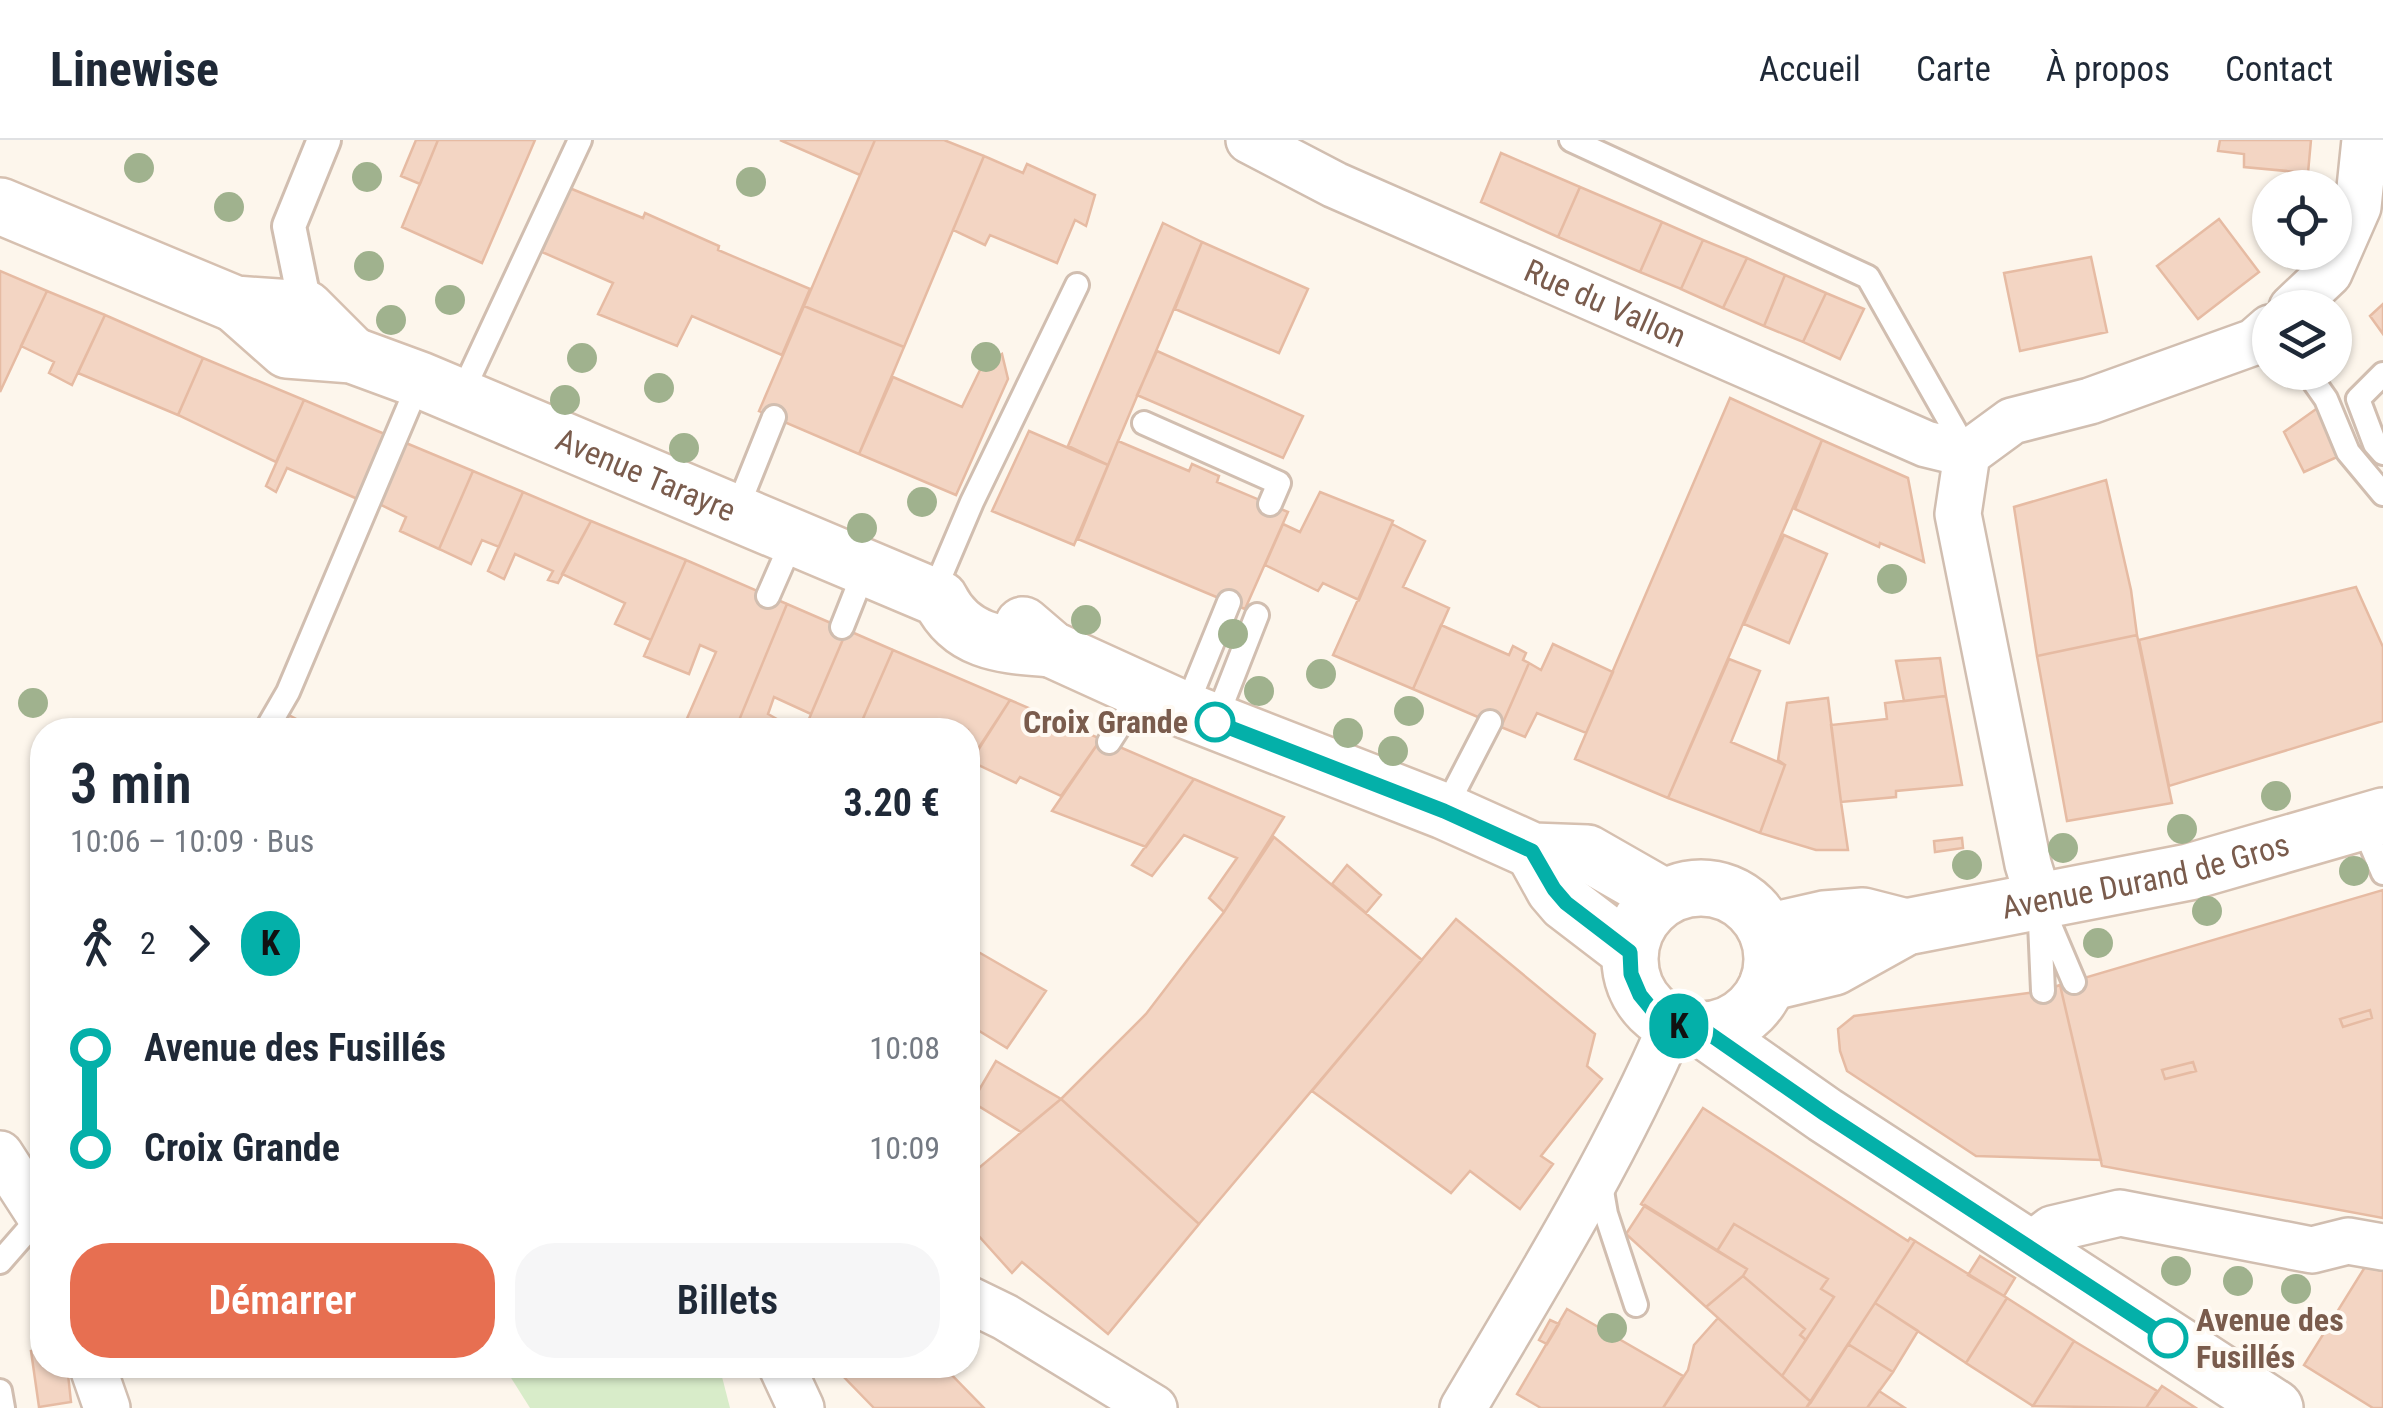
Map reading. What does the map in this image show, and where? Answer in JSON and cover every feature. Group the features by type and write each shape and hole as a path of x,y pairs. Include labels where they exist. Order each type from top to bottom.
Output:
{"main road":[{"name":"Avenue Tarayre","path":"0,206 236,304 306,309 352,355"},
{"name":"Avenue Tarayre","path":"236,304 287,350 352,355 440,388 936,598 950,618 994,644 1051,649 1181,707 1444,811 1532,851 1587,854 1664,897"},
{"name":"Avenue Durand de Gros","path":"1732,996 1824,919 1863,916 1906,926 2189,872 2373,820"},
{"path":"1532,851 1566,903 1630,952"},
{"path":"1684,889 1724,891 1757,914 1732,996 1654,1012 1640,995 1631,974 1635,930 1664,897 1684,889"},
{"path":"1732,996 1806,1101 2275,1408"}],"street":[{"path":"306,309 290,226 324,140"},
{"name":"Rue du Vallon","path":"1249,140 1335,185 1926,444 1967,454"},
{"path":"2311,290 2329,273 2358,207 2365,140"},
{"path":"2039,900 2028,864 1958,514 1967,454 2012,421 2090,401 2252,343"},
{"path":"1464,1408 1649,1078 1732,996"},
{"path":"0,1154 30,1199"},
{"path":"2028,1247 2052,1229 2120,1213 2312,1250 2348,1241 2383,1247"},
{"path":"980,1305 1154,1408"},
{"path":"96,1378 106,1408"}],"lane":[{"path":"273,718 440,388 580,140"},
{"path":"1571,140 1868,278 1967,454"},
{"path":"936,598 972,502 1077,285"},
{"path":"2383,374 2358,399 2375,444 2383,453"},
{"path":"2320,390 2348,452 2383,494"},
{"path":"735,514 774,418"},
{"path":"1144,423 1278,484 1270,504"},
{"path":"768,596 793,538"},
{"path":"842,627 866,569"},
{"path":"1181,707 1229,602"},
{"path":"1109,742 1181,707 1258,615"},
{"path":"1444,811 1490,722"},
{"path":"2373,820 2383,873"},
{"path":"2039,900 2074,982"},
{"path":"2039,900 2044,991"},
{"path":"1599,1170 1606,1214 1636,1305"},
{"path":"0,1262 30,1230"},
{"path":"0,1391 3,1408"}],"green space":[{"path":"511,1378 722,1378 730,1408 530,1408"}],"building":[{"path":"416,140 438,140 420,184 401,176"},
{"path":"438,140 535,140 482,263 402,227"},
{"path":"780,140 875,140 860,175"},
{"path":"875,140 944,140 984,156 904,347 804,306"},
{"path":"2220,140 2311,140 2308,170 2244,167 2244,154 2218,151"},
{"path":"1501,153 1580,187 1558,237 1481,202"},
{"path":"984,156 1023,173 1027,164 1095,195 1086,226 1075,220 1057,263 990,235 985,245 953,230"},
{"path":"567,187 643,218 645,213 719,246 718,250 810,289 782,355 692,316 677,346 598,314 613,283 542,252"},
{"path":"1580,187 1662,222 1640,272 1558,237"},
{"path":"2219,219 2252,263 2252,270 2259,272 2198,319 2157,266"},
{"path":"1662,222 1703,240 1681,289 1640,272"},
{"path":"1163,223 1202,242 1108,465 1068,446"},
{"path":"1703,240 1747,258 1723,308 1681,289"},
{"path":"1202,242 1308,289 1279,353 1175,309"},
{"path":"2091,257 2107,332 2020,351 2004,273"},
{"path":"1747,258 1785,275 1764,326 1723,308"},
{"path":"0,271 47,291 0,392"},
{"path":"1785,275 1826,293 1803,342 1764,326"},
{"path":"47,291 105,315 72,385 49,373 54,362 21,346"},
{"path":"1826,293 1864,309 1840,359 1803,342"},
{"path":"2383,304 2383,334 2370,316"},
{"path":"804,306 904,347 859,454 759,411"},
{"path":"105,315 203,358 178,415 78,373"},
{"path":"1157,351 1303,416 1283,458 1137,395"},
{"path":"1002,354 1008,379 956,495 859,454 893,377 962,407 982,366"},
{"path":"203,358 304,400 276,462 178,415"},
{"path":"1730,398 1822,440 1668,798 1575,759"},
{"path":"304,400 406,443 378,508 287,468 276,492 266,486"},
{"path":"2319,407 2337,457 2304,472 2284,432"},
{"path":"1029,431 1108,465 1074,545 992,511"},
{"path":"1822,440 1908,478 1924,562 1880,543 1879,547 1795,509"},
{"path":"1118,441 1189,471 1192,464 1219,476 1217,482 1288,512 1245,609 1078,539"},
{"path":"406,443 473,471 439,549 400,531 406,517 379,504"},
{"path":"473,471 523,492 499,547 482,540 471,564 439,549"},
{"path":"2106,480 2137,635 2037,656 2014,507"},
{"path":"523,492 591,521 558,583 548,580 553,571 515,554 504,579 488,571"},
{"path":"1320,492 1393,521 1359,600 1323,583 1318,591 1265,565 1283,524 1300,532"},
{"path":"591,521 686,560 651,640 615,624 625,603 562,574"},
{"path":"1392,524 1425,541 1403,587 1449,608 1413,689 1333,655"},
{"path":"1784,535 1827,554 1789,643 1744,624"},
{"path":"686,560 787,604 740,718 687,718 716,652 700,645 689,674 644,656"},
{"path":"2356,587 2383,647 2383,721 2169,786 2139,640"},
{"path":"787,604 847,630 811,714 774,697 768,714 775,718 740,718"},
{"path":"1441,625 1509,655 1513,646 1526,653 1523,660 1529,663 1501,727 1413,689"},
{"path":"847,630 893,650 863,718 809,718"},
{"path":"2137,635 2172,803 2067,821 2037,656"},
{"path":"1553,644 1613,672 1586,733 1537,713 1525,737 1501,727 1529,663 1541,670"},
{"path":"893,650 1010,700 980,747 980,718 863,718"},
{"path":"1940,658 1946,696 1904,701 1896,661"},
{"path":"1729,659 1760,671 1731,742 1785,765 1760,833 1668,798"},
{"path":"1946,696 1962,785 1896,791 1896,797 1841,802 1831,725 1887,719 1885,703"},
{"path":"1828,698 1848,850 1816,850 1760,833 1785,765 1778,760 1787,703"},
{"path":"1010,700 1101,739 1061,796 1020,777 1016,783 980,766 980,746"},
{"path":"1101,739 1194,779 1146,847 1052,811"},
{"path":"1194,779 1284,817 1224,912 1209,898 1237,858 1184,835 1152,876 1132,865"},
{"path":"1274,837 1422,960 1199,1224 1061,1099 1146,1014 1224,912"},
{"path":"1962,838 1963,848 1935,852 1934,841"},
{"path":"1347,865 1381,895 1366,913 1332,884"},
{"path":"2383,890 2383,1218 2102,1166 2060,985"},
{"path":"1456,919 1595,1034 1587,1066 1602,1079 1541,1156 1553,1164 1520,1209 1470,1171 1451,1193 1312,1091"},
{"path":"980,953 1046,991 1007,1048 980,1031"},
{"path":"2060,985 2101,1160 1976,1156 1847,1071 1838,1029 1854,1016 2043,991"},
{"path":"2370,1010 2372,1018 2343,1027 2340,1019"},
{"path":"996,1061 1061,1099 1021,1132 980,1107 980,1088"},
{"path":"2193,1062 2196,1071 2165,1079 2162,1070"},
{"path":"1061,1099 1199,1224 1108,1334 1022,1262 1012,1273 980,1237 980,1167"},
{"path":"1703,1108 1908,1241 1915,1241 1811,1402 1782,1376 1834,1297 1821,1289 1828,1279 1734,1224 1717,1251 1641,1204"},
{"path":"1645,1205 1747,1269 1743,1276 1706,1307 1626,1234"},
{"path":"1734,1224 1828,1279 1821,1289 1834,1297 1806,1340 1800,1335 1805,1329 1743,1276 1747,1269 1717,1251"},
{"path":"1915,1241 2007,1298 1966,1363 1875,1303"},
{"path":"1980,1256 2015,1278 2004,1296 1968,1275"},
{"path":"2365,1267 2383,1271 2383,1408 2373,1408 2304,1365"},
{"path":"1743,1276 1805,1329 1800,1335 1806,1340 1782,1376 1706,1307"},
{"path":"2007,1298 2074,1341 2033,1406 1966,1363"},
{"path":"1875,1303 1918,1331 1893,1372 1848,1344"},
{"path":"1567,1309 1683,1376 1663,1408 1541,1408 1517,1394"},
{"path":"1718,1318 1811,1402 1806,1408 1663,1408 1688,1370 1694,1345"},
{"path":"1550,1320 1559,1324 1547,1344 1539,1340"},
{"path":"2074,1341 2157,1391 2146,1408 2033,1406"},
{"path":"1848,1344 1893,1372 1867,1408 1806,1408"},
{"path":"35,1378 68,1378 71,1402 39,1407"},
{"path":"845,1378 955,1378 984,1408 874,1408"},
{"path":"2162,1386 2196,1408 2146,1408"},
{"path":"1879,1391 1905,1408 1867,1408"}],"bus line":[{"name":"K","path":"1215,722 1444,811 1532,851 1566,903 1630,952 1631,974 1640,995 1654,1012 1672,1024 1704,1030 1825,1114 2168,1338"}],"place":[{"name":"Croix Grande","path":"1215,722"},
{"name":"Avenue des Fusillés","path":"2168,1338"}]}
